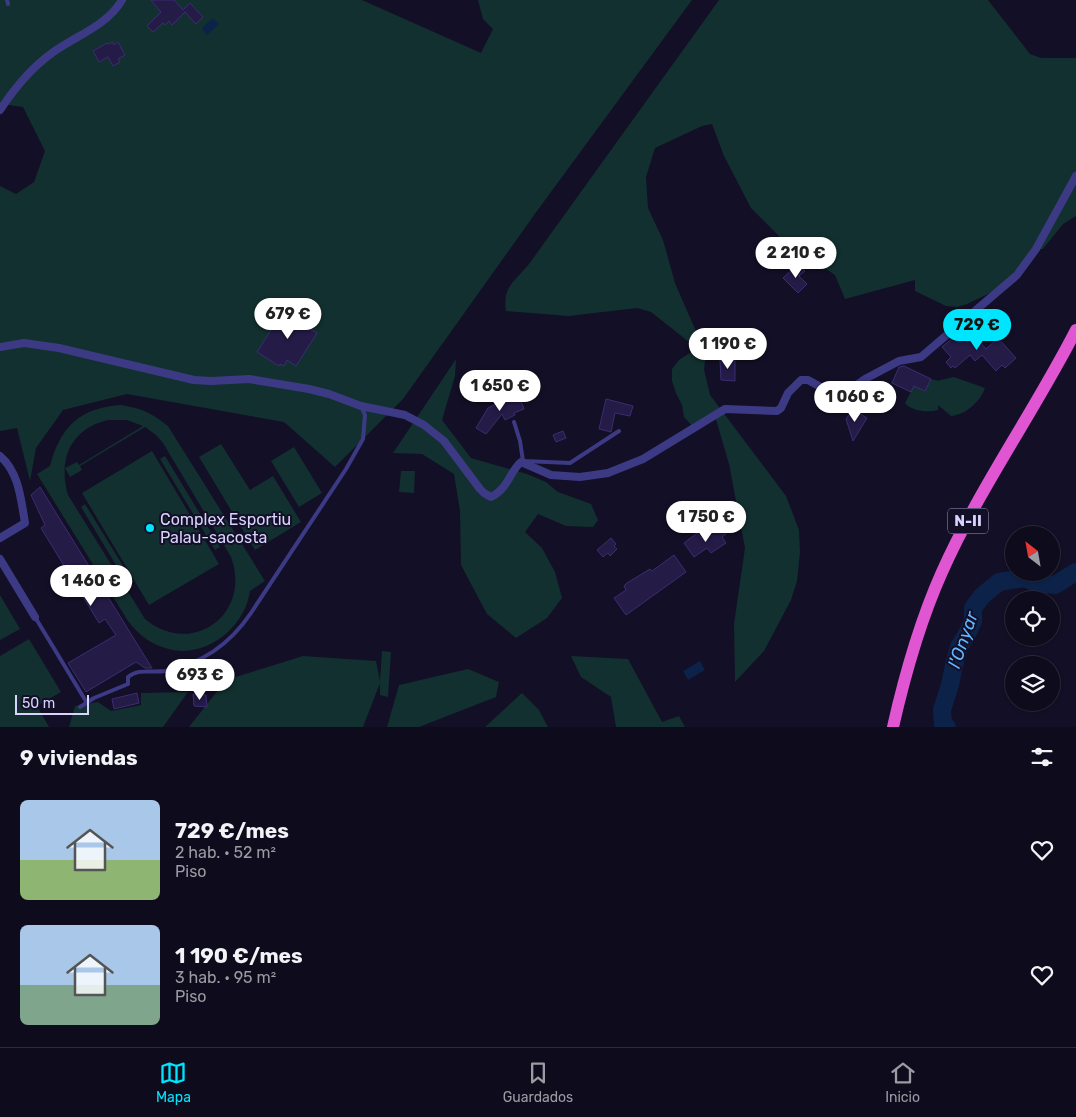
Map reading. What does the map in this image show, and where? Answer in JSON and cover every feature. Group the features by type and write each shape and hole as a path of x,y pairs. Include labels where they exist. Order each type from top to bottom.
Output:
{"highway":[{"name":"N-II","path":"893,727 912,655 942,572 992,475 1076,330"}],"street":[{"path":"0,110 37,65 52,52 91,29 117,9 122,0"},
{"path":"0,346 24,343 59,348 194,380 211,381 240,378 258,380 309,389 361,406 405,415 424,425 444,441 484,494 491,497 497,494 512,475 517,465 522,462 551,474 580,477 608,473 644,459 725,409 777,410 781,408 788,393 801,380 808,380 835,395 842,395 865,379 899,361 921,357 1017,274 1036,249 1076,176"},
{"path":"0,456 8,462 17,483 25,523 0,538"},
{"path":"0,558 35,617"}],"lane":[{"path":"80,707 94,698 128,684 128,677 135,672 164,671 181,666 215,650 234,636 251,614 363,439 365,415 361,406"},
{"path":"514,422 520,441 522,462 570,463 620,432"},
{"path":"35,617 87,703"}],"green space":[{"path":"0,0 362,0 481,53 493,29 483,19 478,0 692,0 537,211 403,399 335,467 284,422 127,394 63,410 36,448 30,481 17,428 0,431 0,186 16,194 34,182 45,151 23,107 1,104 0,106"},
{"path":"719,0 988,0 1030,54 1041,58 1076,58 1076,216 1063,224 1043,249 1036,249 1007,285 957,307 946,306 915,291 915,280 845,299 835,275 782,239 751,208 724,156 712,124 702,126 655,148 646,177 648,208 663,240 675,283 695,329 707,346 704,369 710,395 786,496 799,530 800,552 797,581 791,600 764,651 735,682 734,624 745,548 729,464 715,416 694,428 684,417 682,405 672,381 672,369 679,360 691,352 689,342 651,312 637,308 569,316 506,311 505,303 511,285 529,264"},
{"path":"456,359 455,376 442,420 471,458 527,474 546,482 558,492 591,504 598,520 593,527 566,526 538,514 525,532 542,548 555,572 562,598 547,618 516,638 487,614 461,565 460,511 454,474 422,454 393,453"},
{"path":"954,377 985,388 976,403 962,413 951,416 938,405 938,410 920,411 911,408 905,403 914,386 925,391 931,379 939,381"},
{"path":"120,405 134,408 151,414 168,426 265,581 250,591 247,605 231,629 208,645 194,650 180,651 165,648 144,638 136,630 128,621 37,474 50,466 54,452 66,430 83,415 94,410","holes":["108,420 127,420 143,426 79,465 77,462 65,468 66,458 76,438 95,424","145,427 156,435 163,443 231,557 235,578 233,596 225,612 213,624 198,632 181,634 163,630 145,619 68,495 65,482 65,468 70,477 82,470 80,466"]},
{"path":"221,444 250,490 273,476 301,522 255,550 199,457"},
{"path":"294,447 322,493 299,507 271,461"},
{"name":"Complex Esportiu Palau-sacosta","path":"152,451 219,564 149,605 82,493"},
{"path":"165,456 220,547 215,550 160,459"},
{"path":"401,471 415,471 414,493 399,492"},
{"path":"85,504 133,582 128,585 81,507"},
{"path":"0,595 20,629 0,640"},
{"path":"29,639 61,692 37,706 49,727 0,727 0,656"},
{"path":"382,651 391,652 388,697 380,695 380,683 363,727 189,727 226,680 303,656 376,661 380,681"},
{"path":"571,656 628,659 662,722 679,716 685,727 616,727 611,697 581,677"},
{"path":"468,669 499,682 496,697 419,727 387,727 399,685"},
{"path":"188,692 163,727 69,727 75,706 98,702 111,711 141,705 141,693"},
{"path":"522,693 539,710 548,727 485,727"}],"water":[{"path":"213,18 219,24 207,35 202,28"},
{"path":"700,661 705,670 688,680 683,671"}],"building":[{"path":"151,0 174,0 183,10 190,3 203,17 196,24 185,12 172,25 169,21 165,25 163,23 153,32 147,26 161,12"},
{"path":"113,42 114,45 118,42 125,55 118,59 120,62 113,66 108,57 99,62 93,51 107,43"},
{"path":"798,264 805,271 799,276 807,284 798,293 783,278"},
{"path":"296,313 311,323 308,328 317,333 296,366 287,360 284,366 280,364 279,366 257,352 280,316"},
{"path":"961,331 965,335 970,331 986,349 998,338 1016,358 1005,368 1002,365 996,371 982,355 975,361 970,355 955,368 953,366 951,368 946,362 951,357 942,347"},
{"path":"720,360 735,360 735,381 721,380"},
{"path":"904,366 931,379 925,391 914,386 911,392 892,383 899,367"},
{"path":"518,393 524,409 514,413 515,415 505,420 502,414 486,434 476,428 488,408"},
{"path":"606,399 633,406 630,416 615,413 611,432 599,429"},
{"path":"853,409 867,418 853,441 846,419"},
{"path":"563,431 566,438 556,442 553,435"},
{"path":"40,487 152,668 145,668 136,662 86,692 68,663 116,635 105,619 99,623 41,528 45,525 31,495"},
{"path":"721,527 726,534 722,537 726,543 711,553 707,548 694,557 684,543 697,533 703,540"},
{"path":"611,538 616,544 614,546 617,549 610,556 608,553 603,557 597,550"},
{"path":"674,555 686,572 626,615 614,598 626,590 624,586 627,583 650,569 652,571"},
{"path":"137,693 139,703 114,709 112,699"},
{"path":"193,694 206,695 207,707 194,706"}],"waterway":[{"name":"l'Onyar","path":"947,727 943,724 942,710 954,665 959,647 973,621 973,608 982,596 999,582 1024,578 1039,584 1055,585 1076,572"}],"place":[{"name":"Complex Esportiu Palau-sacosta","path":"150,528"}]}
